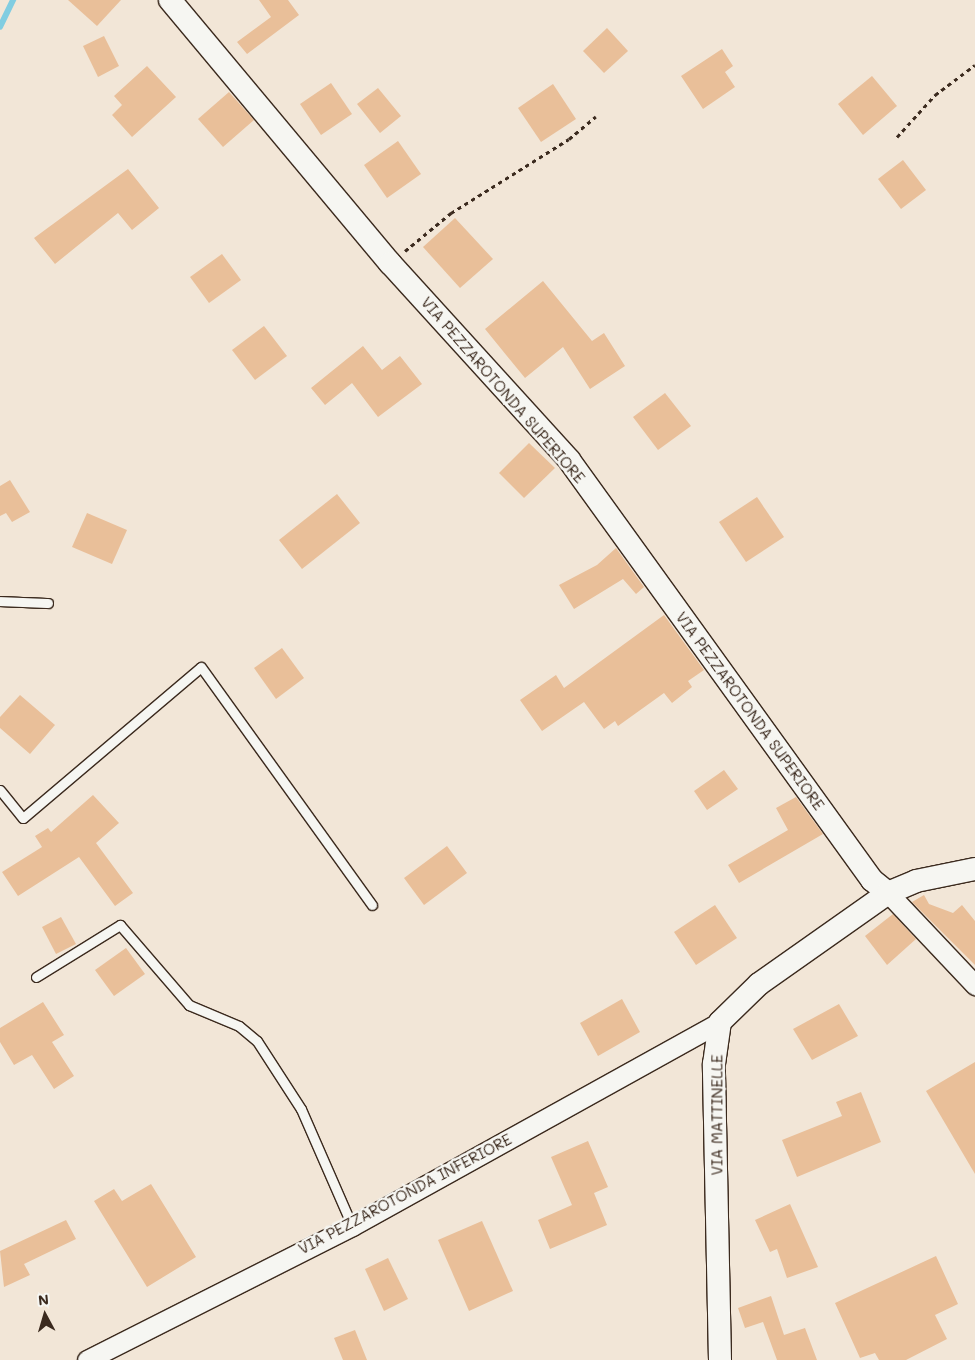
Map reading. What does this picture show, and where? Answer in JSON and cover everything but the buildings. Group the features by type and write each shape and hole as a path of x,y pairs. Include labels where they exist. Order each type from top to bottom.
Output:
{"street":[{"name":"VIA PEZZAROTONDA SUPERIORE","path":"170,0 390,263 569,460 872,880 888,893"},
{"path":"720,1022 759,984 888,893 916,881 975,869"},
{"path":"888,893 975,985"},
{"name":"VIA PEZZAROTONDA INFERIORE","path":"87,1360 352,1226 720,1022"},
{"name":"VIA MATTINELLE","path":"720,1022 714,1064 720,1360"}],"lane":[{"path":"0,601 48,603"},
{"path":"0,790 23,818 201,667 372,905"},
{"path":"36,977 120,924 189,1005 239,1026 257,1041 301,1109 352,1226"}],"path":[{"path":"897,137 935,95 975,65"},
{"path":"390,263 451,213 569,139 596,116"}],"waterway":[{"path":"0,27 13,0"}]}
